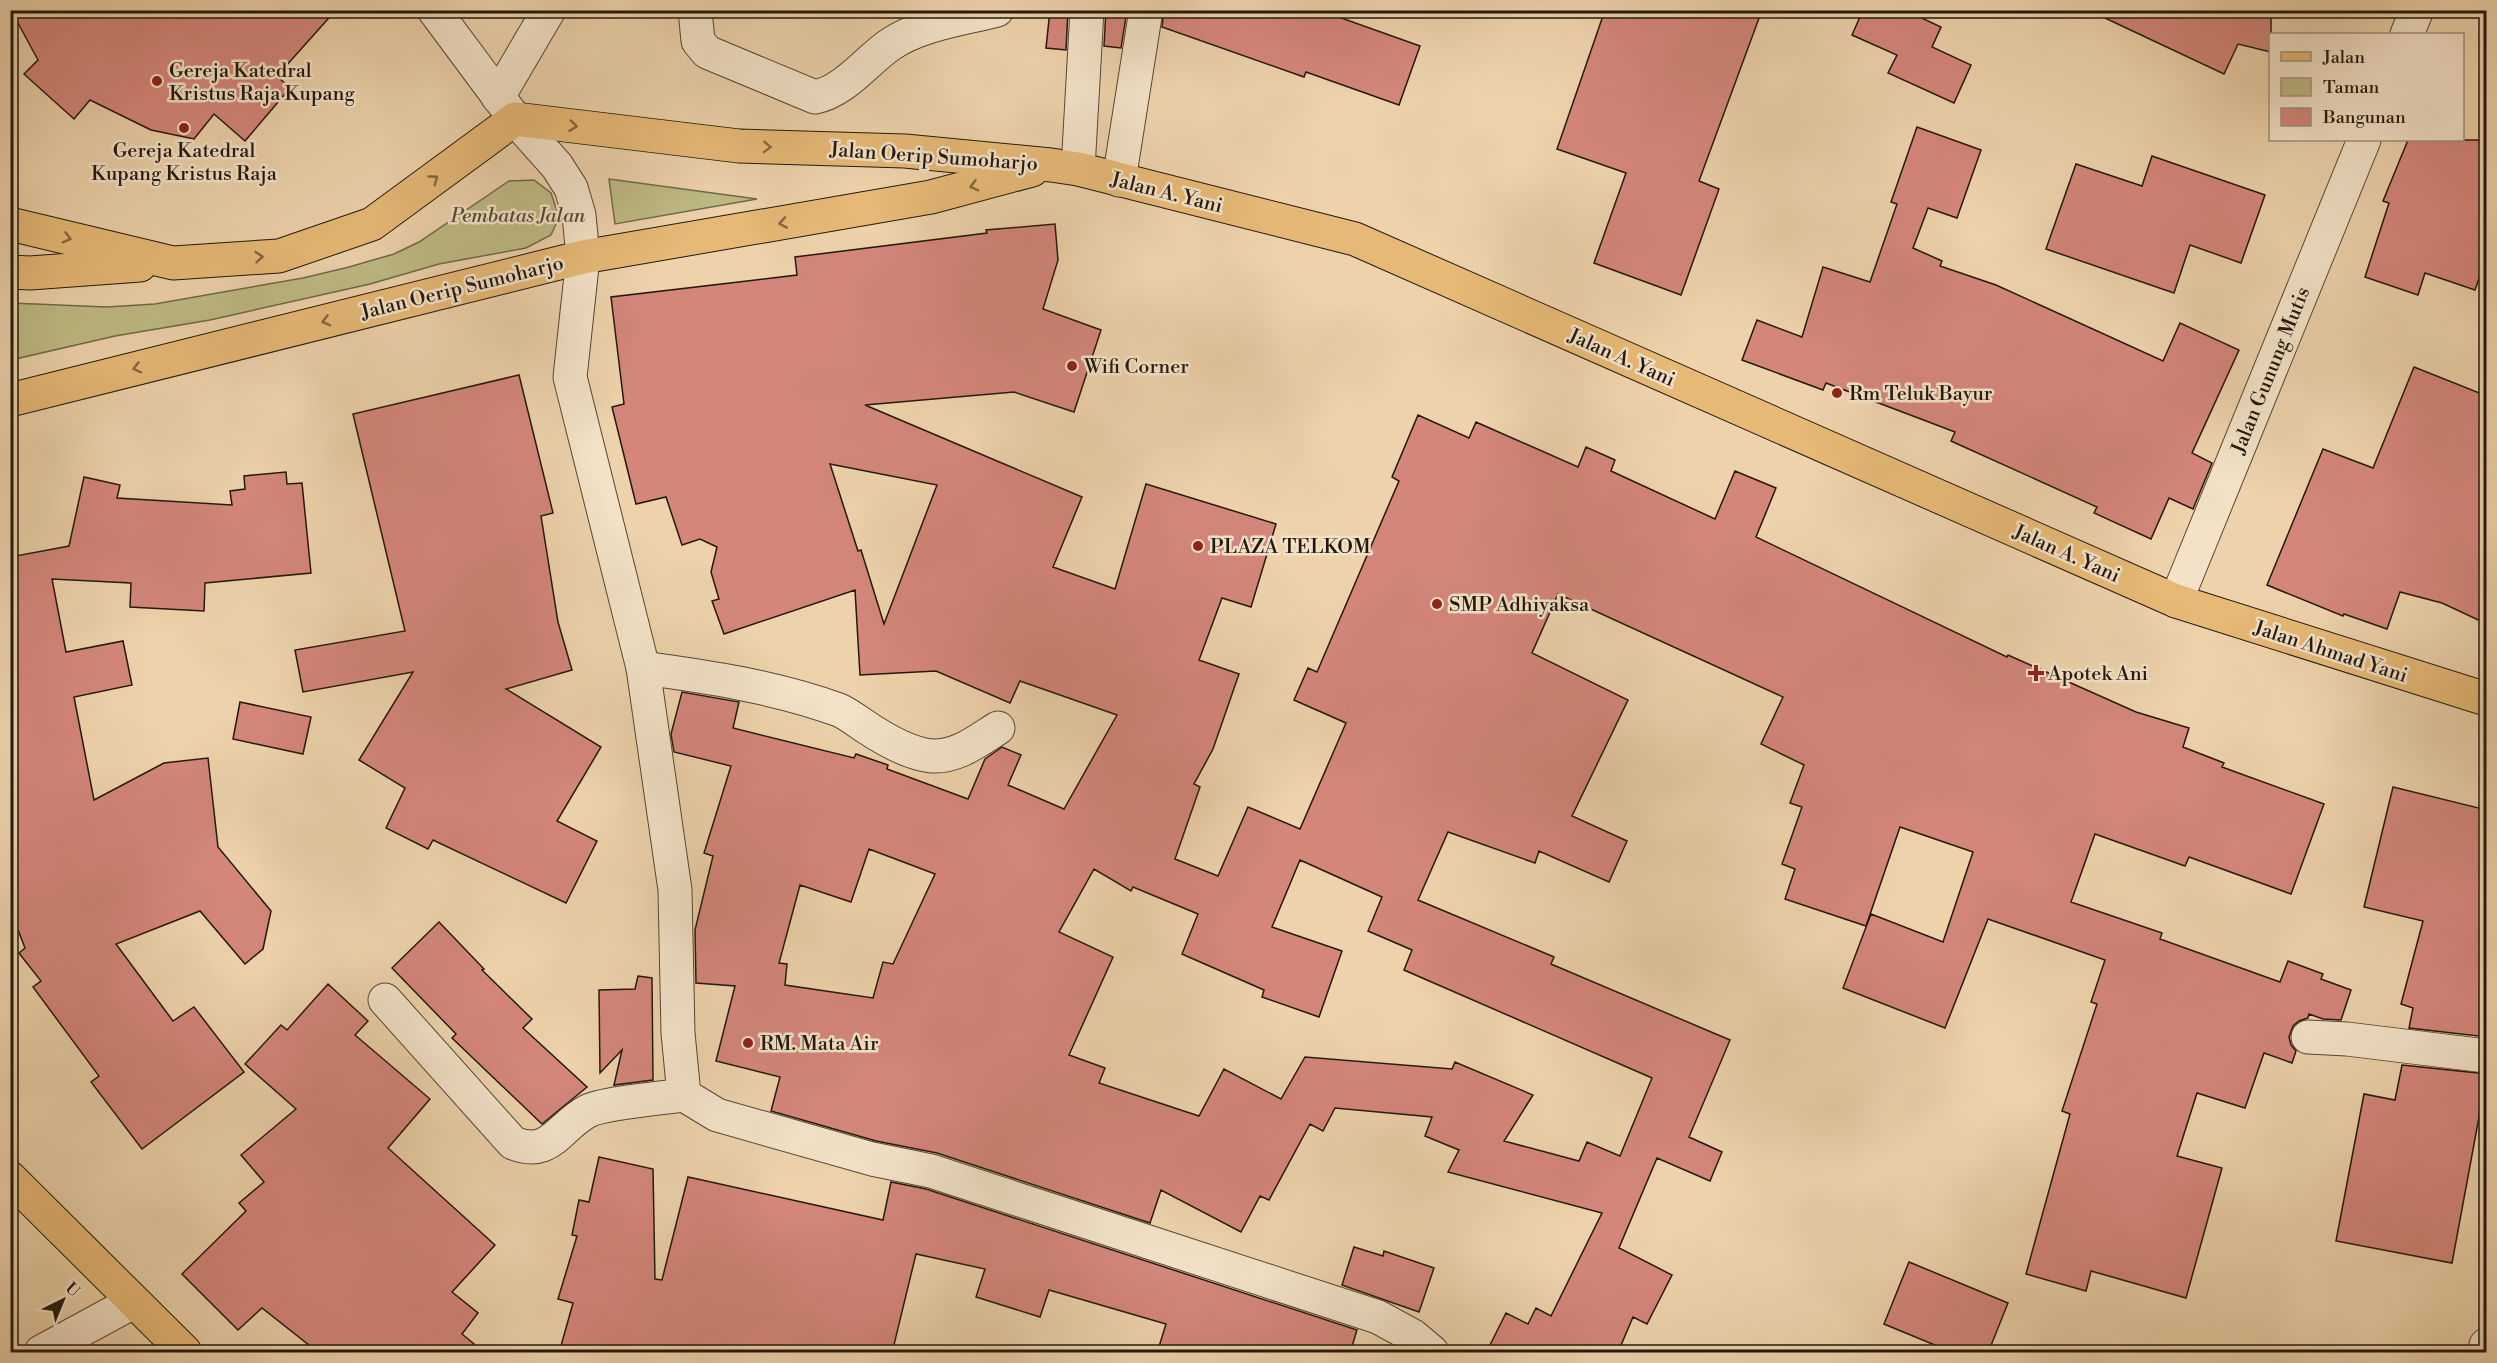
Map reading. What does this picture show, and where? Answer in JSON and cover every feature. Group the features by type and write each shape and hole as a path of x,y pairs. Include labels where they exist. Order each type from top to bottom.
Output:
{"main road":[{"name":"Jalan Oerip Sumoharjo","path":"506,108 739,146 905,151 1064,167"},
{"path":"10,272 30,273 279,256 372,224 506,108"},
{"name":"Jalan Oerip Sumoharjo","path":"10,400 583,256 932,198 1064,167"},
{"name":"Jalan A. Yani","path":"1064,167 1355,239 2176,601"},
{"path":"10,224 173,263"},
{"name":"Jalan Ahmad Yani","path":"2176,601 2487,699"},
{"path":"10,1178 186,1353"}],"street":[{"path":"434,10 506,108 557,166 571,188 579,215 583,256 570,377 643,668 675,890 678,1033 684,1095"},
{"path":"506,108 549,10"},
{"path":"695,10 698,41 706,52 816,97 830,94 892,43 918,31 997,10"},
{"path":"1064,167 1086,10"},
{"path":"1119,180 1146,10"},
{"path":"2407,33 2417,10"},
{"name":"Jalan Gunung Mutis","path":"2176,601 2364,141"},
{"path":"643,668 725,679 801,697 842,712 873,732 908,750 931,756 956,754 998,728"},
{"path":"385,1000 513,1143 527,1149 542,1147 588,1111 684,1095 717,1115 872,1159 931,1171 1378,1317 1413,1336 1432,1353"},
{"path":"2308,1037 2347,1039 2487,1056"},
{"path":"41,1353 133,1302"},
{"path":"2485,1353 2486,1347"}],"green space":[{"path":"609,179 757,199 615,224"},
{"name":"Pembatas Jalan","path":"534,180 551,193 559,217 551,235 526,248 439,264 370,284 210,320 115,336 11,360 11,303 107,307 155,304 303,278 394,254 419,242 509,181"}],"building":[{"name":"Gereja Katedral Kristus Raja Kupang","path":"11,10 336,10 277,76 290,88 245,141 214,114 194,139 151,130 90,100 74,119 24,74 38,60"},
{"path":"1050,10 1068,10 1066,50 1046,48"},
{"path":"1106,10 1127,10 1121,48 1104,46"},
{"path":"1164,10 1319,10 1420,46 1399,105 1306,72 1304,77 1162,27"},
{"path":"1605,10 1762,10 1699,181 1719,189 1681,295 1594,263 1626,173 1557,149"},
{"path":"1863,10 1905,10 1941,27 1932,47 1971,65 1954,103 1888,73 1897,55 1852,35"},
{"path":"2088,10 2252,10 2271,14 2269,52 2238,44 2224,74"},
{"path":"1917,127 1981,150 1957,218 1928,208 1913,248 1942,261 1940,266 1996,285 2163,361 2180,323 2239,350 2192,453 2212,463 2193,509 2169,498 2151,539 2094,513 2097,507 1951,441 1955,432 1826,383 1823,390 1742,360 1757,320 1802,337 1823,267 1870,282 1897,204 1891,202"},
{"path":"2487,140 2487,255 2475,290 2425,273 2418,295 2365,277 2389,203 2383,201 2408,141"},
{"path":"2152,156 2265,195 2241,263 2190,245 2174,293 2046,249 2076,164 2142,186"},
{"path":"1055,224 1058,260 1043,309 1101,330 1074,412 1014,392 865,405 1082,497 1053,567 1115,589 1146,484 1276,524 1251,607 1222,598 1199,660 1239,674 1213,749 1194,784 1200,787 1175,859 1218,876 1248,807 1300,829 1346,723 1294,700 1308,668 1317,672 1399,481 1392,477 1418,415 1469,438 1476,422 1578,467 1586,447 1615,460 1611,471 1715,519 1735,471 1776,488 1756,537 2007,657 2008,655 2136,712 2189,728 2183,747 2224,763 2222,767 2324,804 2291,894 2189,857 2185,866 2095,834 2071,902 2162,933 2160,939 2280,982 2288,961 2323,974 2321,979 2351,990 2341,1020 2323,1019 2309,1014 2308,1018 2293,1026 2289,1037 2296,1051 2292,1063 2264,1053 2245,1108 2197,1093 2177,1156 2222,1168 2186,1298 2091,1271 2086,1291 2026,1274 2070,1114 2062,1111 2097,1004 2091,1002 2105,960 1988,919 1945,1028 1843,988 1871,914 1943,942 1973,852 1900,827 1866,926 1785,899 1795,869 1782,864 1802,807 1790,803 1804,765 1761,744 1783,697 1558,594 1532,653 1628,700 1572,816 1627,841 1609,882 1539,851 1535,863 1448,832 1418,900 1554,957 1551,964 1730,1040 1689,1137 1722,1152 1710,1181 1657,1158 1619,1248 1672,1275 1647,1324 1633,1317 1619,1350 1625,1353 1486,1353 1506,1313 1528,1324 1536,1308 1551,1316 1602,1213 1448,1172 1459,1150 1425,1136 1432,1117 1335,1108 1323,1131 1310,1124 1269,1200 1260,1196 1241,1232 1161,1190 1150,1223 937,1153 876,1141 771,1111 780,1077 716,1061 735,986 696,983 695,930 713,856 704,853 731,766 674,752 671,734 682,692 739,702 733,728 854,758 856,754 888,765 887,769 968,799 985,759 1002,747 1021,755 1008,785 1064,809 1117,715 1020,681 1010,703 936,671 860,675 855,590 724,634 712,601 719,599 711,572 717,547 700,539 682,545 666,497 636,504 612,407 624,404 611,297 797,275 795,257 987,233 986,230","holes":["830,464 937,485 884,624 861,550 858,551","869,849 935,874 893,964 883,962 873,998 785,985 787,964 779,963 800,885 851,902","1300,860 1382,897 1368,931 1412,950 1404,970 1652,1078 1620,1156 1587,1142 1579,1161 1504,1141 1533,1095 1455,1062 1452,1069 1305,1057 1281,1099 1224,1069 1199,1116 1099,1083 1105,1068 1069,1055 1113,957 1059,932 1094,869 1131,891 1133,887 1198,914 1182,954 1264,990 1262,997 1319,1017 1342,951 1272,927"]},
{"path":"2414,367 2487,396 2487,624 2442,603 2400,592 2387,629 2344,614 2343,616 2267,585 2323,449 2373,468"},
{"path":"519,375 553,513 541,516 558,622 572,670 506,689 601,747 557,821 597,841 566,903 433,840 428,849 386,828 405,788 359,760 413,672 303,692 295,650 405,631 353,414"},
{"path":"286,472 287,484 302,483 311,573 205,583 204,611 130,607 131,583 52,579 66,652 123,641 132,685 74,697 94,800 164,763 208,758 218,847 271,911 263,949 245,964 200,911 116,944 173,1021 194,1007 244,1072 142,1149 91,1082 99,1076 33,987 41,981 19,953 25,948 10,909 10,557 69,546 84,477 120,485 117,498 232,505 230,491 245,489 244,476"},
{"path":"240,702 311,717 303,754 233,739"},
{"path":"2393,787 2487,810 2487,1037 2409,1028 2413,1008 2401,1004 2423,921 2364,907"},
{"path":"439,922 484,969 482,970 532,1019 523,1028 587,1087 542,1124 452,1038 456,1034 392,968"},
{"path":"638,976 652,978 653,1080 614,1085 622,1050 600,1073 599,990 635,989"},
{"path":"328,984 368,1021 355,1035 430,1099 388,1148 495,1245 452,1292 478,1313 462,1334 485,1353 319,1353 262,1308 238,1330 182,1274 246,1211 239,1203 264,1182 241,1155 296,1109 245,1064 281,1025 287,1030"},
{"path":"2402,1065 2487,1074 2452,1263 2336,1241 2364,1094 2395,1100"},
{"path":"599,1157 653,1169 655,1279 662,1280 688,1177 883,1220 891,1182 926,1189 1357,1330 1350,1353 1157,1353 1166,1324 1049,1290 1040,1317 976,1297 985,1269 916,1254 892,1353 559,1353 573,1303 558,1299 577,1236 572,1235 579,1200 589,1202"},
{"path":"1354,1247 1383,1256 1384,1251 1434,1268 1419,1312 1342,1285"},
{"path":"1909,1262 2008,1303 1988,1353 1954,1353 1884,1324"}],"place":[{"name":"Gereja Katedral Kristus Raja Kupang","path":"157,81"},
{"name":"Gereja Katedral Kupang Kristus Raja","path":"184,128"},
{"name":"Wifi Corner","path":"1072,366"},
{"name":"Rm Teluk Bayur","path":"1837,393"},
{"name":"PLAZA TELKOM","path":"1198,546"},
{"name":"SMP Adhiyaksa","path":"1437,604"},
{"name":"Apotek Ani","path":"2036,673"},
{"name":"RM. Mata Air","path":"748,1043"}]}
